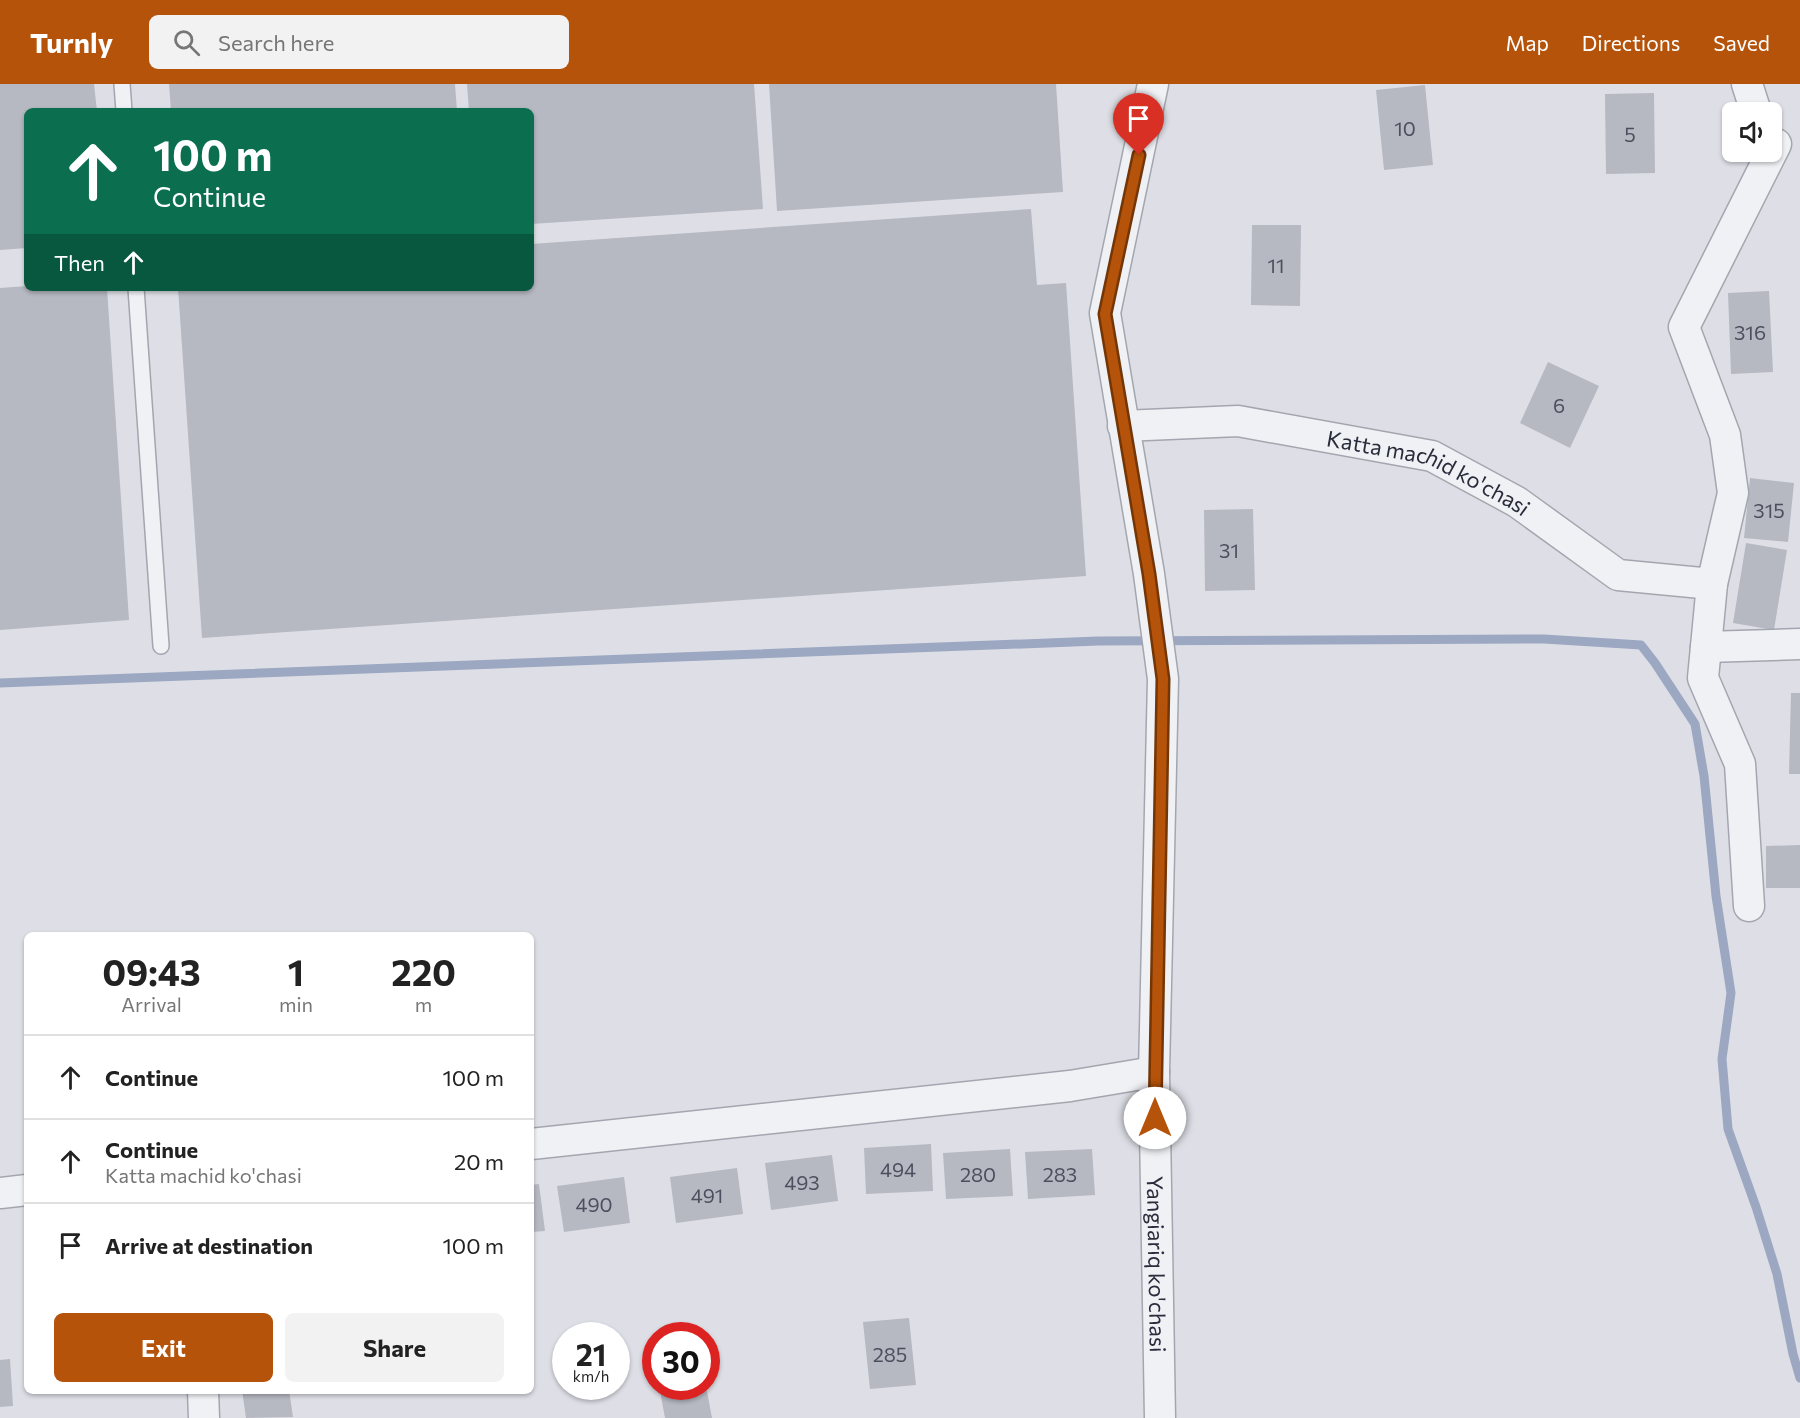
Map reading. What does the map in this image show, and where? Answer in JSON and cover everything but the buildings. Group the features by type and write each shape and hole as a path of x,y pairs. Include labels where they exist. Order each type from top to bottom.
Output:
{"street":[{"path":"1122,426 1105,314 1153,84"},
{"path":"1748,84 1753,102"},
{"path":"1749,906 1740,764 1702,678 1712,584 1733,493 1725,435 1684,327 1783,140"},
{"name":"Katta machid ko'chasi","path":"1122,426 1238,421 1432,456 1517,502 1617,575 1712,584"},
{"name":"Yangiariq ko'chasi","path":"1122,426 1149,574 1163,679 1154,1072 1160,1418"},
{"path":"1706,648 1800,644"},
{"path":"534,1144 1070,1086 1154,1072"},
{"path":"0,1193 24,1190"},
{"path":"203,1394 204,1418"}],"lane":[{"path":"122,84 124,108"},
{"path":"136,291 160,646"}],"waterway":[{"path":"0,683 1098,641 1544,639 1641,645 1695,724 1704,776 1716,896 1731,993 1722,1059 1728,1129 1777,1274 1800,1378"}],"route":[{"path":"1139,155 1105,314 1122,426 1149,574 1163,679 1154,1072 1155,1118"}]}
